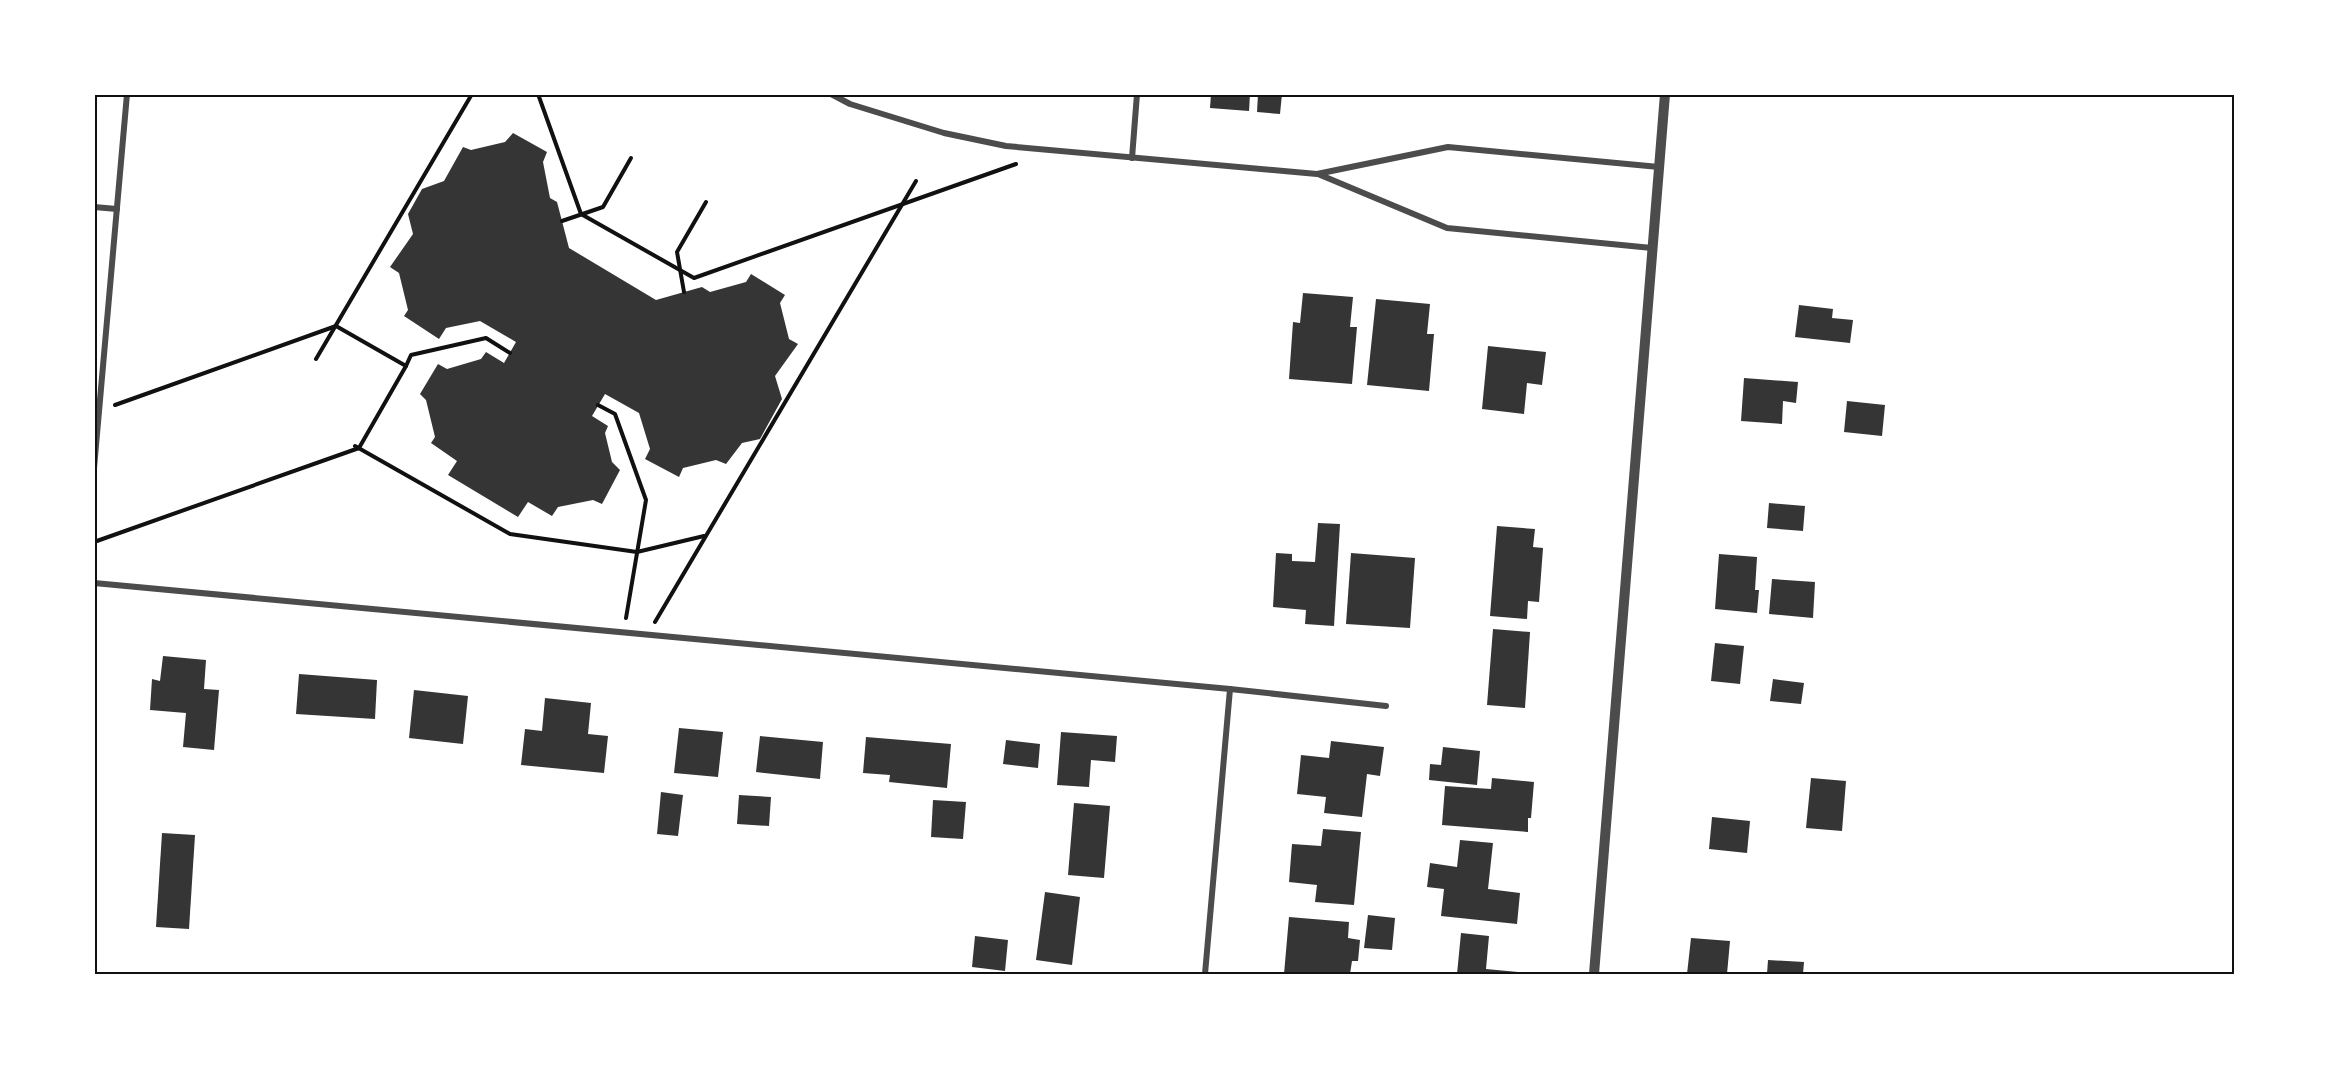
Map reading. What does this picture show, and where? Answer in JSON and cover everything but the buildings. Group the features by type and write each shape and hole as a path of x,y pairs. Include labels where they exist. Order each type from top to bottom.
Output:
{"street":[{"path":"94,468 126,94"},
{"path":"831,94 850,104 944,133 1006,146 1132,158 1317,174 1448,147 1659,167"},
{"path":"1132,158 1137,94"},
{"path":"1594,975 1665,94"},
{"path":"1317,174 1447,228 1652,248"},
{"path":"94,207 117,209"},
{"path":"94,583 1230,689 1386,706"},
{"path":"1205,975 1230,689"}],"path":[{"path":"316,359 472,94"},
{"path":"538,94 581,214 694,278 1021,162"},
{"path":"562,221 603,207 630,158"},
{"path":"646,635 916,181"},
{"path":"684,292 677,252 706,202"},
{"path":"100,410 336,326 406,366"},
{"path":"94,542 357,447 411,355 486,338 510,353"},
{"path":"598,405 615,414 646,500 624,633"},
{"path":"357,447 510,534 637,552 705,536"}]}
